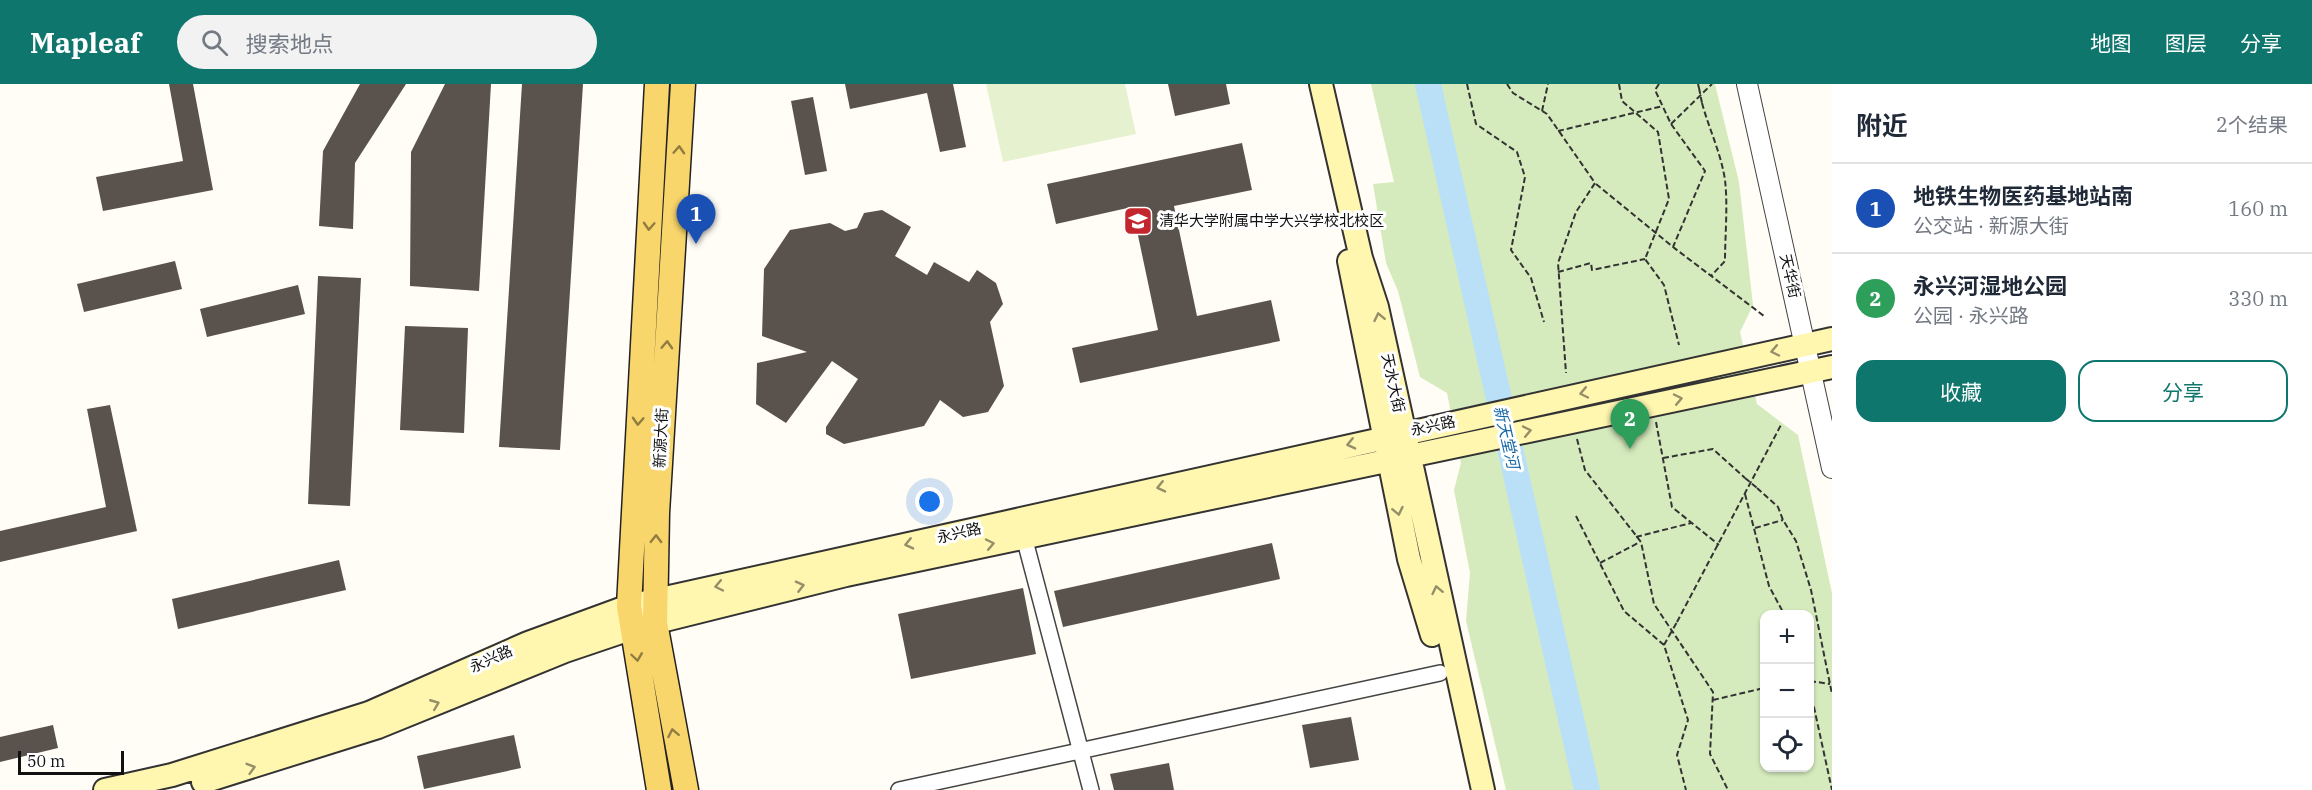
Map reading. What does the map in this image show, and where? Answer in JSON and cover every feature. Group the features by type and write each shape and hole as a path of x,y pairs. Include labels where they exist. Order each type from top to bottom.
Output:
{"main road":[{"name":"新源大街","path":"657,84 643,614 646,722 659,790"},
{"name":"新源大街","path":"683,84 657,513 643,614 686,790"},
{"name":"天水大街","path":"1306,84 1483,790"},
{"name":"天水大街","path":"1321,84 1361,258 1377,308 1393,435"},
{"name":"永兴路","path":"105,790 183,772 369,712 528,643 1393,435 1832,339"},
{"name":"永兴路","path":"175,790 378,727 565,651 643,614 1024,537 1821,369"},
{"name":"天水大街","path":"1398,458 1409,559 1427,613 1467,790"}],"street":[{"name":"天华街","path":"1747,84 1805,345 1821,369 1832,468"},
{"path":"1024,537 1091,790"},
{"path":"899,790 1441,674"}],"path":[{"path":"1467,84 1476,124 1517,152 1525,177 1511,250 1531,278 1544,322"},
{"path":"1507,84 1513,93 1547,114 1595,183 1673,247 1764,316"},
{"path":"1542,111 1548,84"},
{"path":"1618,84 1622,101 1658,132 1669,199 1645,259"},
{"path":"1659,84 1656,90 1671,124 1705,171 1673,247"},
{"path":"1671,124 1712,84"},
{"path":"1698,86 1709,132 1718,149 1725,181 1725,261 1711,276"},
{"path":"1558,131 1663,106"},
{"path":"1566,373 1558,263 1576,212 1595,183"},
{"path":"1558,272 1591,263 1592,270 1645,259"},
{"path":"1645,259 1664,285 1679,345"},
{"path":"1656,422 1672,507 1719,545"},
{"path":"1664,645 1782,423"},
{"path":"1577,439 1585,470 1641,542 1654,604 1677,634 1713,692 1710,754 1728,790"},
{"path":"1663,458 1713,449 1778,507 1796,541 1811,590 1832,694"},
{"path":"1745,494 1769,585 1782,610"},
{"path":"1576,516 1624,611 1664,645 1688,720 1677,755 1686,790"},
{"path":"1755,528 1783,520"},
{"path":"1636,537 1691,524"},
{"path":"1600,563 1641,542"},
{"path":"1814,682 1830,684"},
{"path":"1713,700 1760,689"},
{"path":"1814,710 1832,790"}],"green space":[{"path":"986,84 1125,84 1136,134 1003,162"},
{"path":"1371,84 1715,84 1739,182 1753,305 1740,332 1757,404 1798,435 1832,593 1832,790 1506,790 1466,621 1470,573 1454,490 1461,463 1447,393 1420,377 1398,291 1386,263 1373,184 1394,182"}],"building":[{"path":"169,84 193,84 213,190 103,211 96,177 183,161"},
{"path":"360,84 406,84 355,163 353,229 319,226 323,151"},
{"path":"445,84 491,84 479,291 410,286 411,152"},
{"path":"522,84 583,84 560,450 499,447"},
{"path":"845,84 953,84 966,147 940,152 927,93 850,109"},
{"path":"1168,84 1226,84 1230,104 1175,116"},
{"path":"813,97 827,171 805,175 791,101"},
{"path":"1242,143 1252,190 1174,206 1197,316 1271,300 1280,341 1080,383 1072,348 1158,330 1132,207 1056,224 1047,184"},
{"path":"882,210 911,227 895,256 927,275 934,262 969,282 977,270 996,283 1003,304 990,322 1004,386 988,412 963,417 940,400 924,426 844,444 826,434 826,427 858,379 832,361 786,423 756,404 757,363 807,352 762,336 764,269 790,230 830,223 845,231 857,228 864,213"},
{"path":"175,261 182,289 84,312 77,284"},
{"path":"318,276 361,278 350,506 308,504"},
{"path":"298,285 305,314 207,337 200,309"},
{"path":"405,326 468,328 464,433 400,430"},
{"path":"110,405 137,531 0,562 0,531 106,507 87,409"},
{"path":"1272,543 1280,579 1063,627 1054,591"},
{"path":"339,560 346,590 178,629 172,599"},
{"path":"1023,588 1036,654 911,679 898,614"},
{"path":"1351,717 1359,760 1310,768 1302,725"},
{"path":"53,725 58,748 0,762 0,737"},
{"path":"514,735 521,768 424,789 417,756"},
{"path":"1169,763 1174,790 1114,790 1110,774"}],"waterway":[{"name":"新天堂河","path":"1428,84 1587,790"}],"place":[{"name":"清华大学附属中学大兴学校北校区","path":"1138,221"},
{"name":"地铁生物医药基地站南","path":"696,244"},
{"name":"永兴河湿地公园","path":"1630,449"}]}
